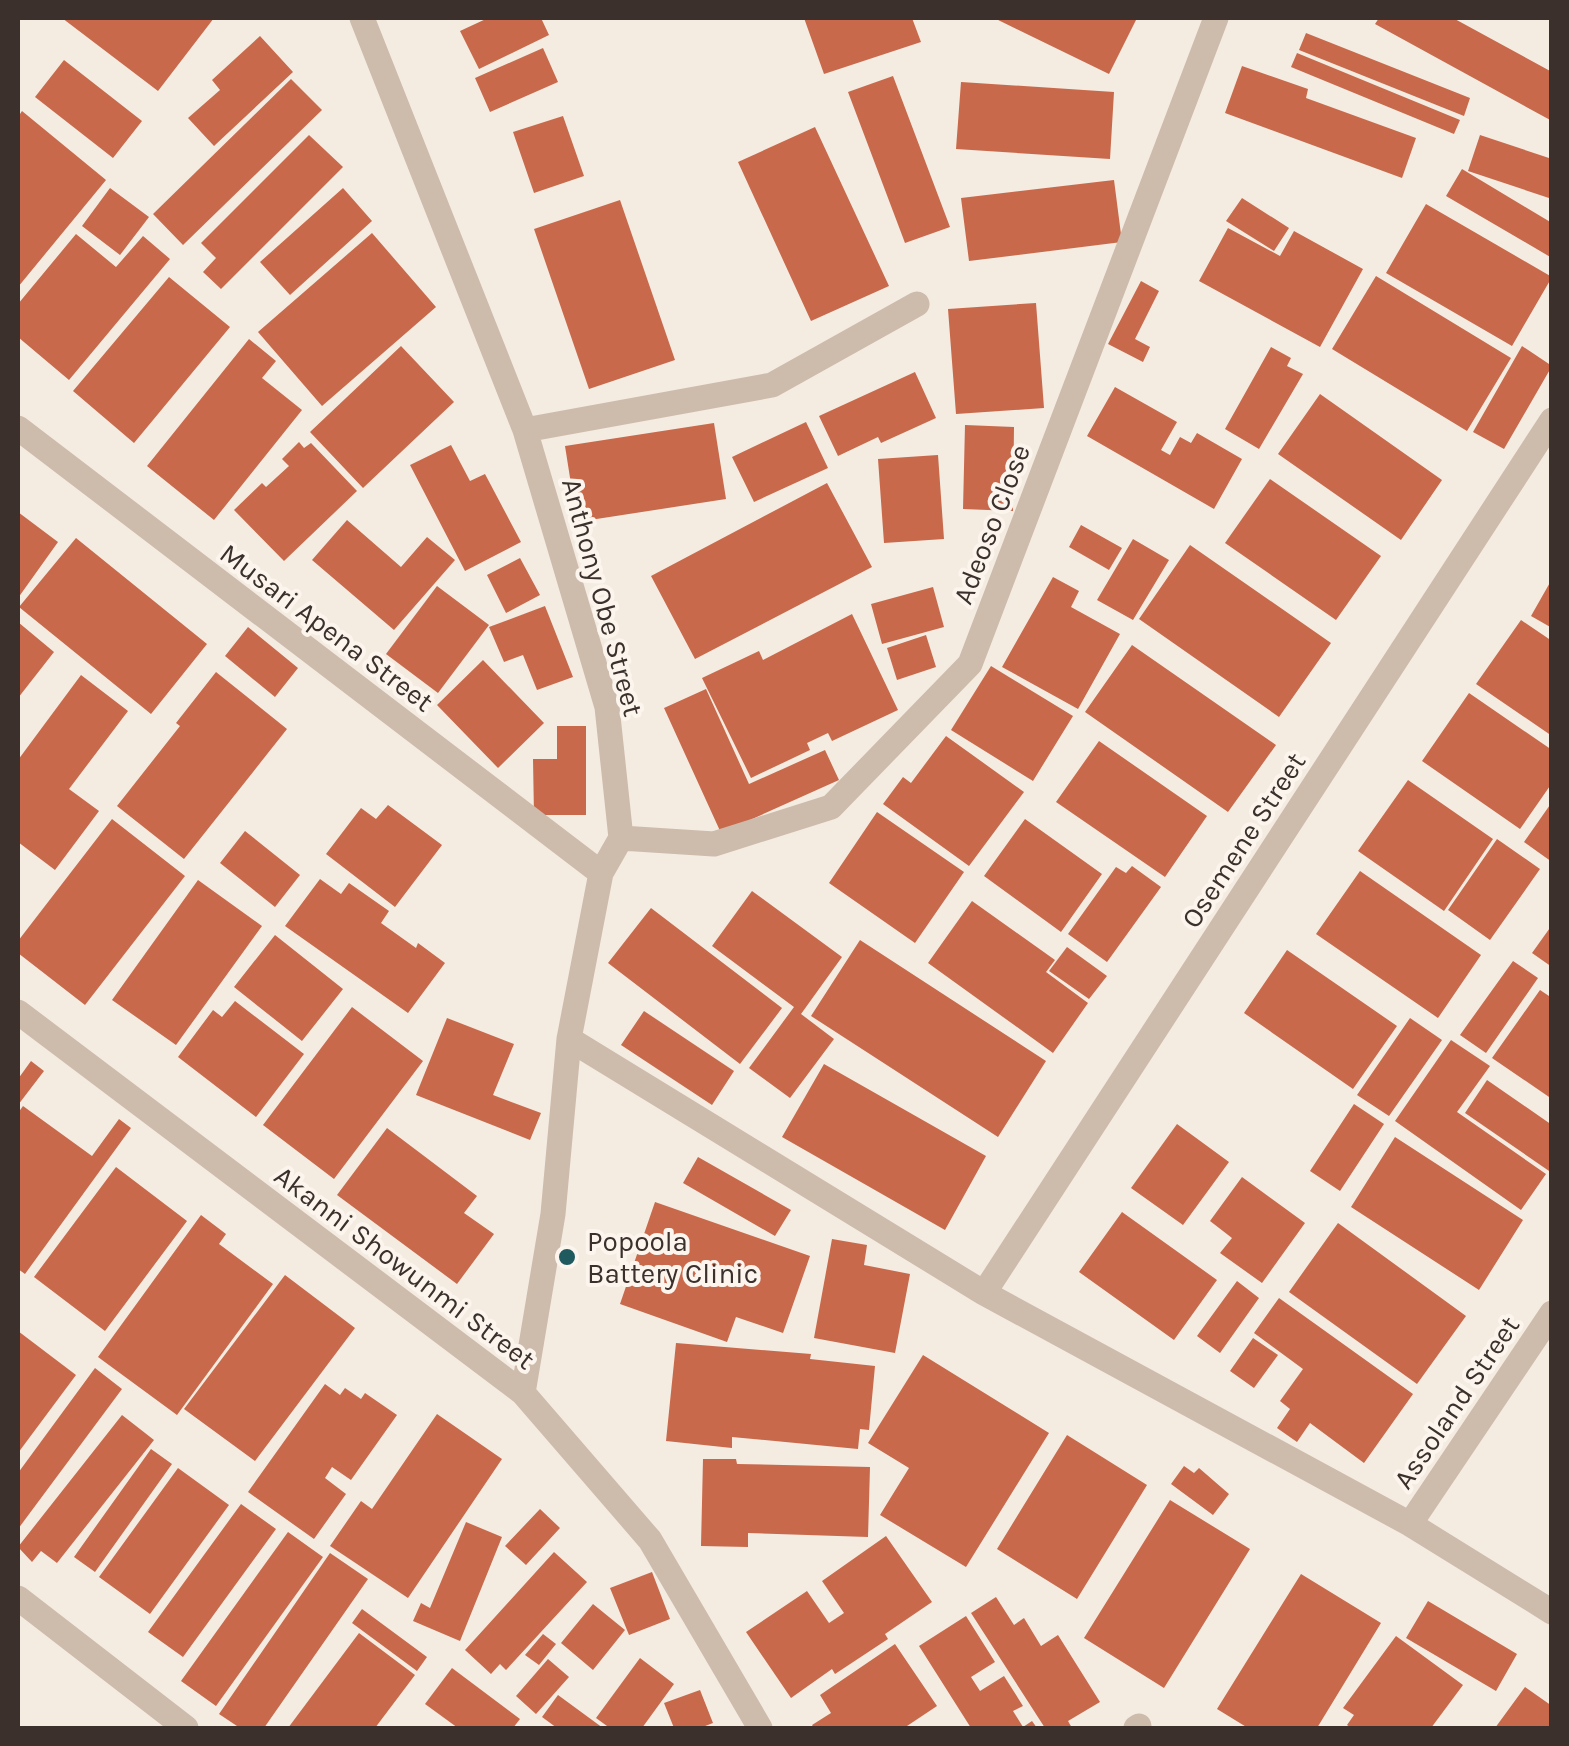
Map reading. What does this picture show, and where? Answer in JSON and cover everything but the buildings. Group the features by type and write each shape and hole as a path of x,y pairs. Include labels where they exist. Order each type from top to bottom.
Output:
{"street":[{"name":"Anthony Obe Street","path":"362,18 525,430 607,707 621,838"},
{"name":"Adeoso Close","path":"621,838 714,844 830,807 970,664 1216,18"},
{"path":"525,430 772,385 918,304"},
{"name":"Osemene Street","path":"984,1294 1552,420"},
{"name":"Musari Apena Street","path":"18,428 601,872"},
{"path":"523,1393 553,1214 569,1040 601,872 621,838"},
{"name":"Akanni Showunmi Street","path":"18,1012 523,1393 650,1540 760,1728"},
{"path":"569,1040 984,1294 1410,1524 1552,1612"},
{"name":"Assoland Street","path":"1410,1524 1552,1313"},
{"path":"18,1598 186,1728"}],"place":[{"name":"Popoola Battery Clinic","path":"567,1257"}]}
